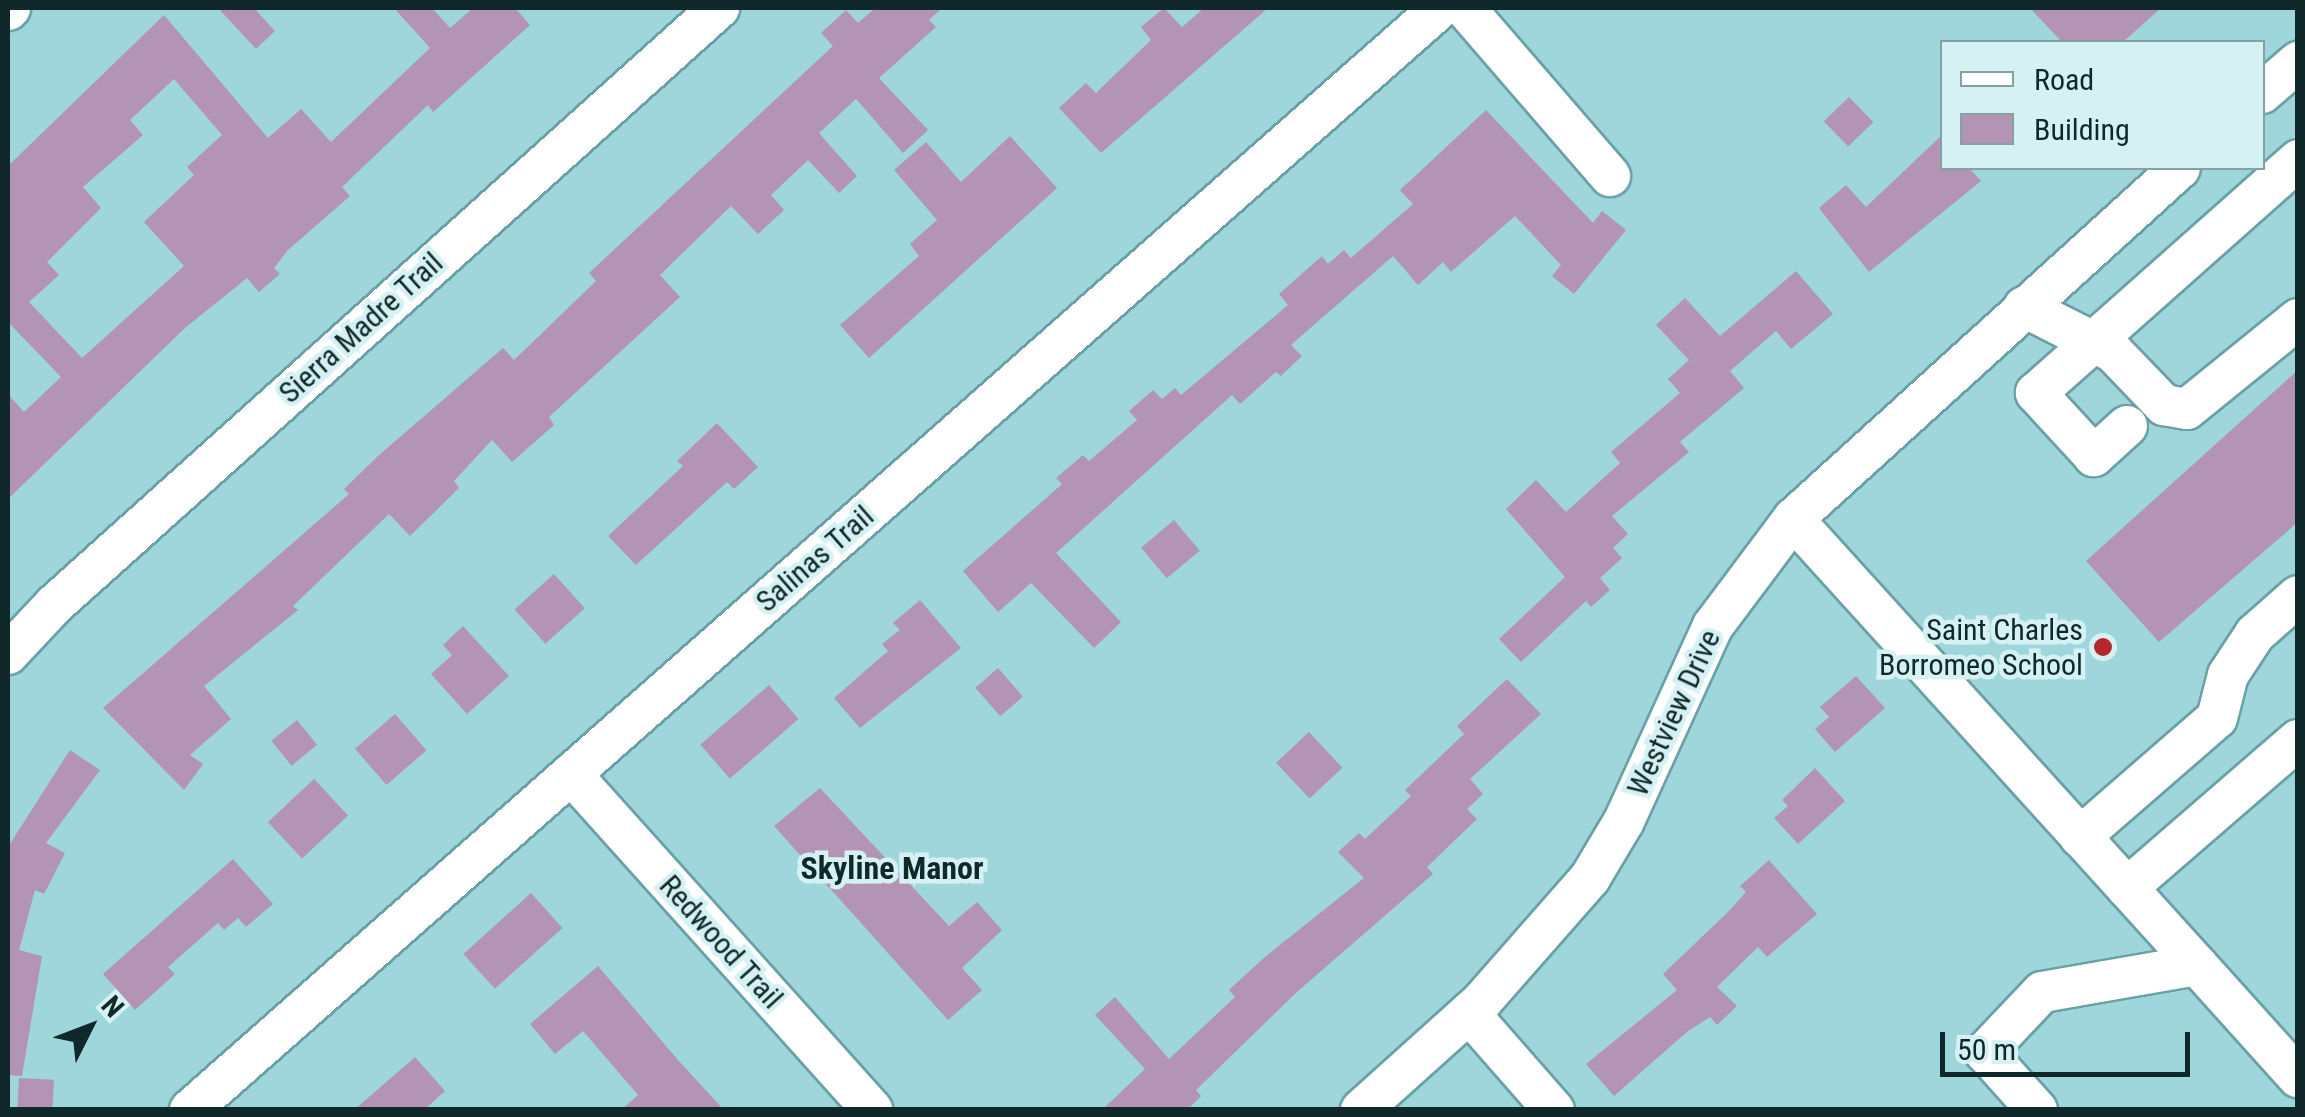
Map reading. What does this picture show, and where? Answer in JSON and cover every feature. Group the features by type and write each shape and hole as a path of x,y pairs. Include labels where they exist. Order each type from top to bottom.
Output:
{"street":[{"name":"Sierra Madre Trail","path":"8,654 54,605 718,8"},
{"name":"Salinas Trail","path":"190,1110 1440,8"},
{"path":"1465,8 1610,176"},
{"path":"2127,426 2094,456 2036,393 2298,160"},
{"name":"Westview Drive","path":"1361,1110 1469,1013 1551,930 1590,878 1638,792 1712,626 1792,518 2178,170"},
{"path":"2024,307 2113,352 2164,405 2187,410 2298,319"},
{"path":"1792,518 2298,1077"},
{"path":"2080,837 2217,718 2228,675 2256,634 2298,596"},
{"path":"2127,888 2298,740"},
{"name":"Redwood Trail","path":"571,774 872,1110"},
{"path":"2037,1110 1985,1052 2042,992 2197,965"},
{"path":"1469,1013 1554,1110"}],"building":[{"path":"218,8 254,8 275,31 256,49"},
{"path":"394,8 432,8 450,28 473,8 515,8 530,25 433,112 428,105 342,187 350,196 288,250 274,268 280,274 259,292 247,278 185,328 8,499 8,394 24,412 61,377 8,322 8,166 164,15 268,138 301,109 331,142 430,48","holes":["174,79 222,135 187,167 194,175 144,222 184,266 82,358 29,302 59,275 47,262 101,208 83,187 143,135 130,120"]},
{"path":"875,8 942,8 929,20 936,27 879,78 928,130 903,153 856,99 819,133 857,176 839,193 808,160 771,195 784,210 758,234 731,206 660,275 680,297 549,417 554,425 512,462 492,440 454,481 459,488 410,536 389,514 293,606 298,610 204,686 231,719 190,755 203,764 184,790 103,708 349,494 344,489 378,456 503,348 514,360 596,281 589,273 833,46 821,33 846,10 858,23"},
{"path":"1164,8 1182,27 1204,8 1268,8 1101,153 1059,108 1086,83 1096,93 1151,40 1141,27"},
{"path":"2030,8 2161,8 2125,40 2060,40"},
{"path":"1849,97 1873,122 1848,146 1824,121"},
{"path":"1486,110 1593,223 1602,211 1626,230 1574,294 1552,276 1561,265 1515,216 1451,272 1443,262 1418,285 1393,256 1291,345 1302,356 1281,376 1276,372 1240,404 1232,395 1056,553 1121,622 1094,648 1031,583 998,612 963,571 1062,484 1056,478 1083,455 1089,461 1137,420 1129,411 1153,390 1162,399 1175,388 1181,395 1288,305 1279,294 1322,256 1328,264 1344,250 1351,258 1413,204 1400,190"},
{"path":"1010,136 1057,188 869,358 840,325 919,256 910,244 937,220 894,170 926,142 961,182"},
{"path":"1940,137 1940,170 1971,170 1981,181 1869,272 1819,208 1846,185 1866,207"},
{"path":"1796,271 1833,314 1791,349 1776,331 1730,371 1744,388 1680,442 1689,452 1612,516 1628,534 1613,548 1622,558 1600,578 1610,590 1591,607 1586,601 1521,662 1499,639 1565,577 1506,509 1536,480 1566,512 1620,463 1611,452 1680,393 1668,379 1689,360 1656,325 1685,298 1720,336"},
{"path":"2298,370 2298,522 2159,642 2086,561"},
{"path":"717,423 758,467 734,489 727,482 636,565 608,536 683,466 677,461"},
{"path":"1174,520 1200,551 1167,578 1141,548"},
{"path":"554,574 585,608 545,644 515,609"},
{"path":"920,600 961,648 860,728 834,698 888,651 882,644 900,630 893,623"},
{"path":"463,626 509,676 467,714 431,674 452,655 443,645"},
{"path":"998,668 1023,697 1000,716 975,688"},
{"path":"1856,676 1885,708 1835,752 1815,729 1829,717 1820,707"},
{"path":"1507,679 1541,714 1470,779 1483,794 1467,809 1477,819 1427,867 1433,874 1298,991 1196,1090 1201,1096 1187,1110 1102,1110 1145,1069 1095,1015 1115,997 1169,1059 1235,997 1229,990 1364,878 1338,852 1359,833 1365,839 1411,796 1405,790 1464,734 1457,726"},
{"path":"769,685 799,719 730,779 700,745"},
{"path":"395,714 426,750 386,785 355,749"},
{"path":"297,720 317,745 291,766 271,741"},
{"path":"1309,732 1342,768 1310,799 1276,763"},
{"path":"70,750 100,770 46,843 65,853 44,894 35,890 19,950 42,956 22,1076 8,1075 8,847"},
{"path":"1815,768 1845,801 1798,844 1774,818 1788,806 1782,800"},
{"path":"314,779 348,816 302,859 268,822"},
{"path":"820,788 949,926 977,902 1002,930 962,968 982,990 948,1020 774,826"},
{"path":"233,859 273,904 246,927 238,918 224,930 218,923 168,967 175,974 135,1010 103,974"},
{"path":"1769,860 1817,914 1767,957 1758,947 1717,987 1737,1006 1717,1025 1710,1017 1688,1031 1614,1096 1586,1064 1677,990 1663,974 1728,912 1746,892 1740,886"},
{"path":"531,893 562,928 495,989 463,954"},
{"path":"598,966 724,1110 621,1110 638,1095 583,1031 555,1054 530,1024"},
{"path":"415,1057 445,1091 424,1110 354,1110"},
{"path":"19,1078 54,1080 52,1110 17,1110"}],"place":[{"name":"Saint Charles Borromeo School","path":"2103,647"}],"district":[{"name":"Skyline Manor","path":"892,868"}]}
